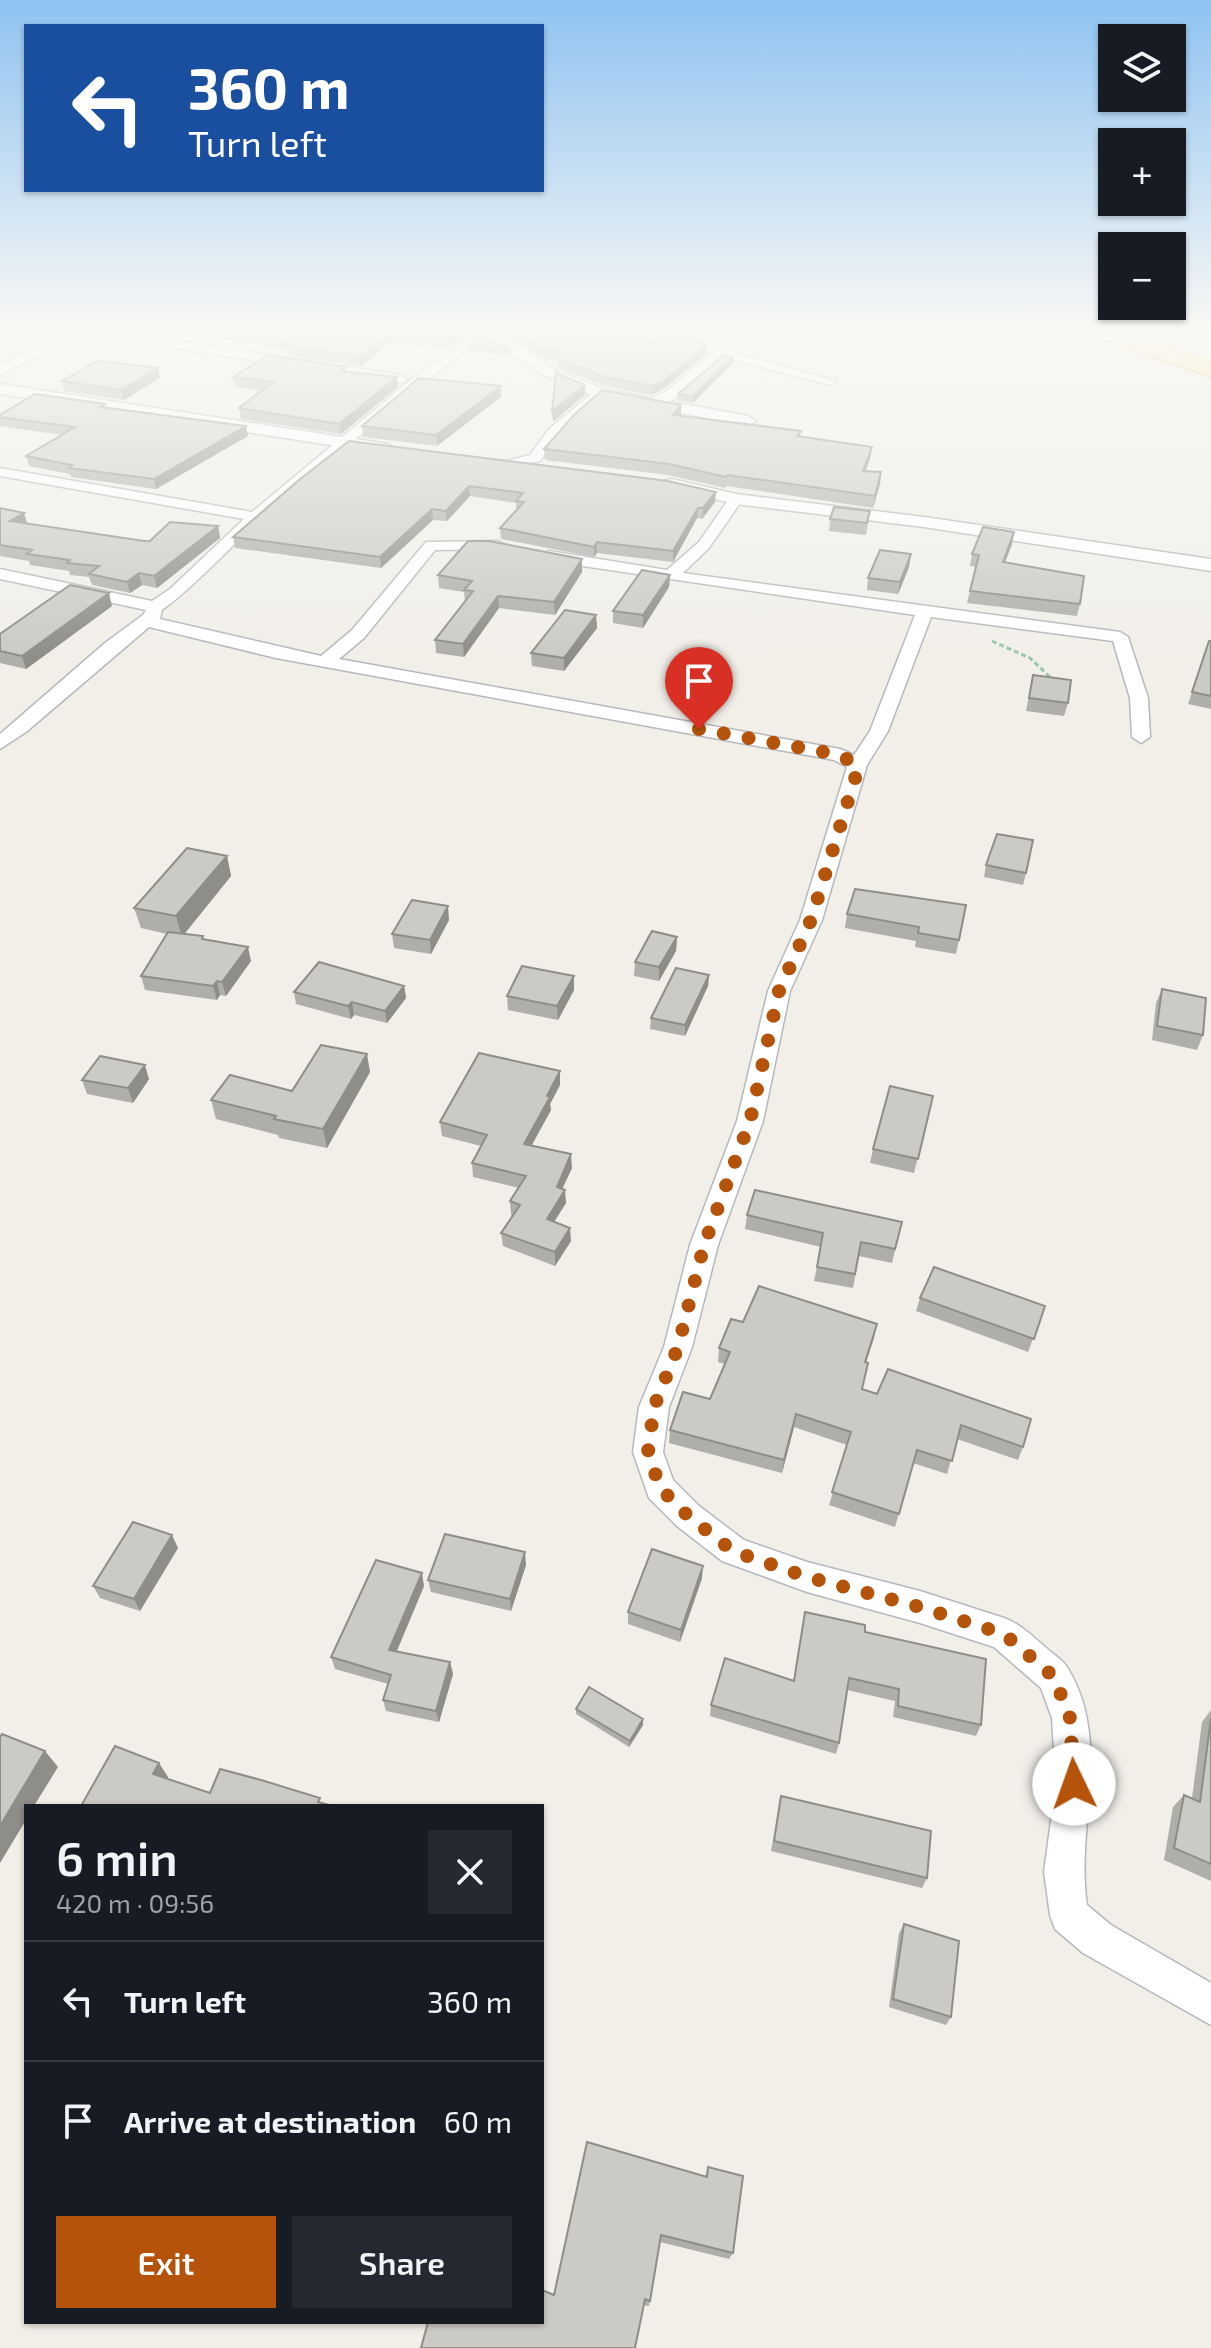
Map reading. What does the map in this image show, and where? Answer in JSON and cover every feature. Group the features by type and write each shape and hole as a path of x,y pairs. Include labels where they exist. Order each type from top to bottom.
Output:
{"street":[{"path":"318,439 402,451"},
{"path":"0,743 176,592 255,517 351,439"},
{"path":"505,463 544,465 552,439"},
{"path":"0,472 255,517"},
{"path":"654,482 736,499 924,522 1211,565"},
{"path":"671,575 704,545 736,499"},
{"path":"326,661 358,634 431,545 490,545 584,564 1120,637 1139,698 1141,737"},
{"path":"0,574 152,613"},
{"path":"925,610 879,731 857,765 811,920 779,991 750,1121 704,1245 678,1347 654,1407 648,1452 660,1488 688,1516 733,1551 807,1577 920,1607 1004,1634 1054,1677 1070,1718 1074,1784 1063,1872 1069,1915 1097,1939 1211,2005"},
{"path":"152,613 154,623 276,653 840,755 857,765"}],"path":[{"path":"972,616 981,634 1030,658 1062,688"}],"building":[{"path":"55,439 224,439 154,479 69,468 72,465 26,456"},
{"path":"553,439 815,439 872,447 863,471 881,472 875,496 726,477 669,464 544,449"},
{"path":"349,441 668,481 716,492 703,508 698,508 673,551 597,542 594,547 500,528 524,502 516,501 523,493 469,486 446,511 432,509 380,557 233,537"},
{"path":"834,507 870,511 867,523 830,519"},
{"path":"0,508 24,513 10,521 144,541 150,541 170,522 218,526 154,576 139,573 127,582 89,574 99,566 67,563 70,560 27,554 32,550 0,545"},
{"path":"983,527 1014,532 1003,562 1084,576 1080,604 970,591 979,555 972,554"},
{"path":"468,541 489,541 582,559 554,602 498,596 463,644 435,640 473,591 464,590 472,581 438,575"},
{"path":"880,550 911,554 900,582 868,578"},
{"path":"642,570 670,575 643,615 613,611"},
{"path":"70,585 109,593 22,656 0,651 0,634"},
{"path":"565,610 596,615 564,658 531,653"},
{"path":"1211,641 1211,696 1192,692"},
{"path":"1033,675 1071,680 1068,703 1029,698"},
{"path":"997,834 1033,840 1026,873 986,865"},
{"path":"187,848 227,856 176,916 134,908"},
{"path":"855,889 966,905 959,940 918,933 919,927 847,914"},
{"path":"412,900 448,906 430,940 392,934"},
{"path":"652,931 677,937 659,967 635,962"},
{"path":"168,932 203,936 202,939 248,947 222,982 217,981 213,986 141,976"},
{"path":"319,962 404,986 385,1011 352,1002 348,1006 294,992"},
{"path":"522,966 574,976 557,1006 507,996"},
{"path":"676,968 709,975 685,1025 651,1018"},
{"path":"1162,989 1206,998 1203,1035 1157,1026"},
{"path":"321,1045 367,1054 323,1129 274,1119 276,1116 211,1100 230,1075 292,1091"},
{"path":"479,1053 560,1071 547,1096 550,1097 524,1144 571,1154 557,1187 565,1190 547,1219 570,1228 555,1252 501,1233 520,1205 510,1201 526,1176 472,1163 487,1135 440,1122"},
{"path":"100,1056 145,1065 128,1088 82,1080"},
{"path":"890,1086 933,1096 918,1159 873,1149"},
{"path":"755,1190 902,1222 895,1249 861,1242 855,1274 817,1267 823,1233 747,1215"},
{"path":"934,1267 1045,1306 1034,1339 920,1298"},
{"path":"759,1286 877,1324 865,1362 868,1363 862,1389 877,1394 888,1369 1031,1419 1023,1447 961,1425 952,1461 917,1450 899,1514 832,1492 851,1432 796,1414 784,1460 670,1430 683,1392 710,1399 730,1352 719,1348 731,1319 743,1322"},
{"path":"133,1522 172,1535 134,1599 93,1586"},
{"path":"445,1534 525,1552 510,1599 428,1580"},
{"path":"652,1549 703,1566 681,1630 628,1612"},
{"path":"376,1560 422,1573 389,1650 450,1662 436,1711 383,1700 391,1675 331,1657"},
{"path":"805,1612 865,1625 865,1632 986,1659 981,1725 898,1706 899,1689 849,1678 839,1743 711,1705 725,1658 794,1681"},
{"path":"589,1687 643,1719 630,1741 576,1709"},
{"path":"1211,1718 1211,1864 1174,1848 1184,1795 1200,1802"},
{"path":"2,1734 45,1751 0,1826 0,1737"},
{"path":"115,1746 159,1763 153,1774 210,1793 220,1769 320,1798 318,1802 326,1804 82,1804"},
{"path":"781,1796 931,1831 927,1878 774,1841"},
{"path":"904,1924 959,1941 951,2017 893,1999"},
{"path":"587,2142 707,2177 708,2167 743,2176 733,2253 661,2235 650,2301 645,2299 635,2348 421,2348 427,2324 544,2324 544,2291 554,2295"}],"route":[{"path":"699,729 840,755 857,765 857,772 811,920 779,991 750,1121 704,1245 678,1347 654,1407 648,1452 660,1488 688,1516 733,1551 807,1577 920,1607 1004,1634 1054,1677 1070,1718 1074,1784"}]}
